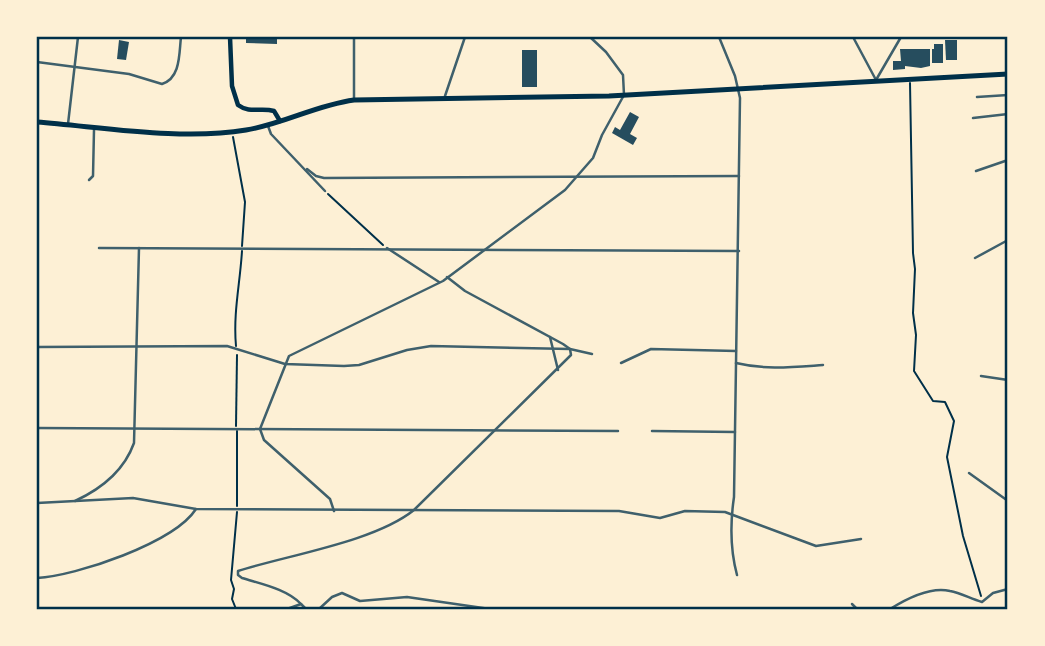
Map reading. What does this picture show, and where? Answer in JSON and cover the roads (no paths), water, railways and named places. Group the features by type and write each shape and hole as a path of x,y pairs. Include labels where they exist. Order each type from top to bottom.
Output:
{"main road":[{"path":"230,37 232,86 238,105 251,111 274,111 280,121"},
{"path":"37,122 183,133 232,132 268,126 317,107 355,100 625,95 1008,74"}],"street":[{"path":"68,124 78,37"},
{"path":"37,62 129,74 162,84 174,76 181,37"},
{"path":"354,37 355,100"},
{"path":"444,99 465,37"},
{"path":"334,511 330,499 264,440 260,429 285,364 293,352 350,328 447,277 580,176 593,158 602,135 625,95 623,75 606,52 590,37"},
{"path":"719,37 738,89 740,176 734,497 731,513 732,551 737,575"},
{"path":"853,37 876,80"},
{"path":"876,80 901,37"},
{"path":"977,97 1008,95"},
{"path":"974,118 1008,114"},
{"path":"268,126 271,134 325,191"},
{"path":"89,180 93,176 94,127"},
{"path":"976,171 1008,160"},
{"path":"307,170 324,178 740,176"},
{"path":"975,258 1008,240"},
{"path":"99,248 738,251"},
{"path":"72,503 100,488 116,474 131,452 136,428 139,248"},
{"path":"387,248 439,282"},
{"path":"306,609 296,599 243,578 237,575 237,571 370,533 401,520 571,355 570,349 551,337 465,291 447,277"},
{"path":"551,337 558,370"},
{"path":"37,347 236,348 285,364 359,365 407,350 431,346 570,349 592,354"},
{"path":"621,363 652,349 736,351"},
{"path":"736,363 751,367 780,368 823,365"},
{"path":"981,376 1008,380"},
{"path":"37,428 618,431"},
{"path":"652,431 735,432"},
{"path":"969,473 1008,501"},
{"path":"37,503 133,498 196,509 619,511 660,518 685,511 731,513 816,546 861,539"},
{"path":"37,578 72,572 138,550 186,521 196,509"},
{"path":"890,609 936,590 951,591 982,602 993,593 1008,589"},
{"path":"319,609 342,593 360,601 407,597 491,609"},
{"path":"287,609 301,604"},
{"path":"852,604 857,609"}]}
